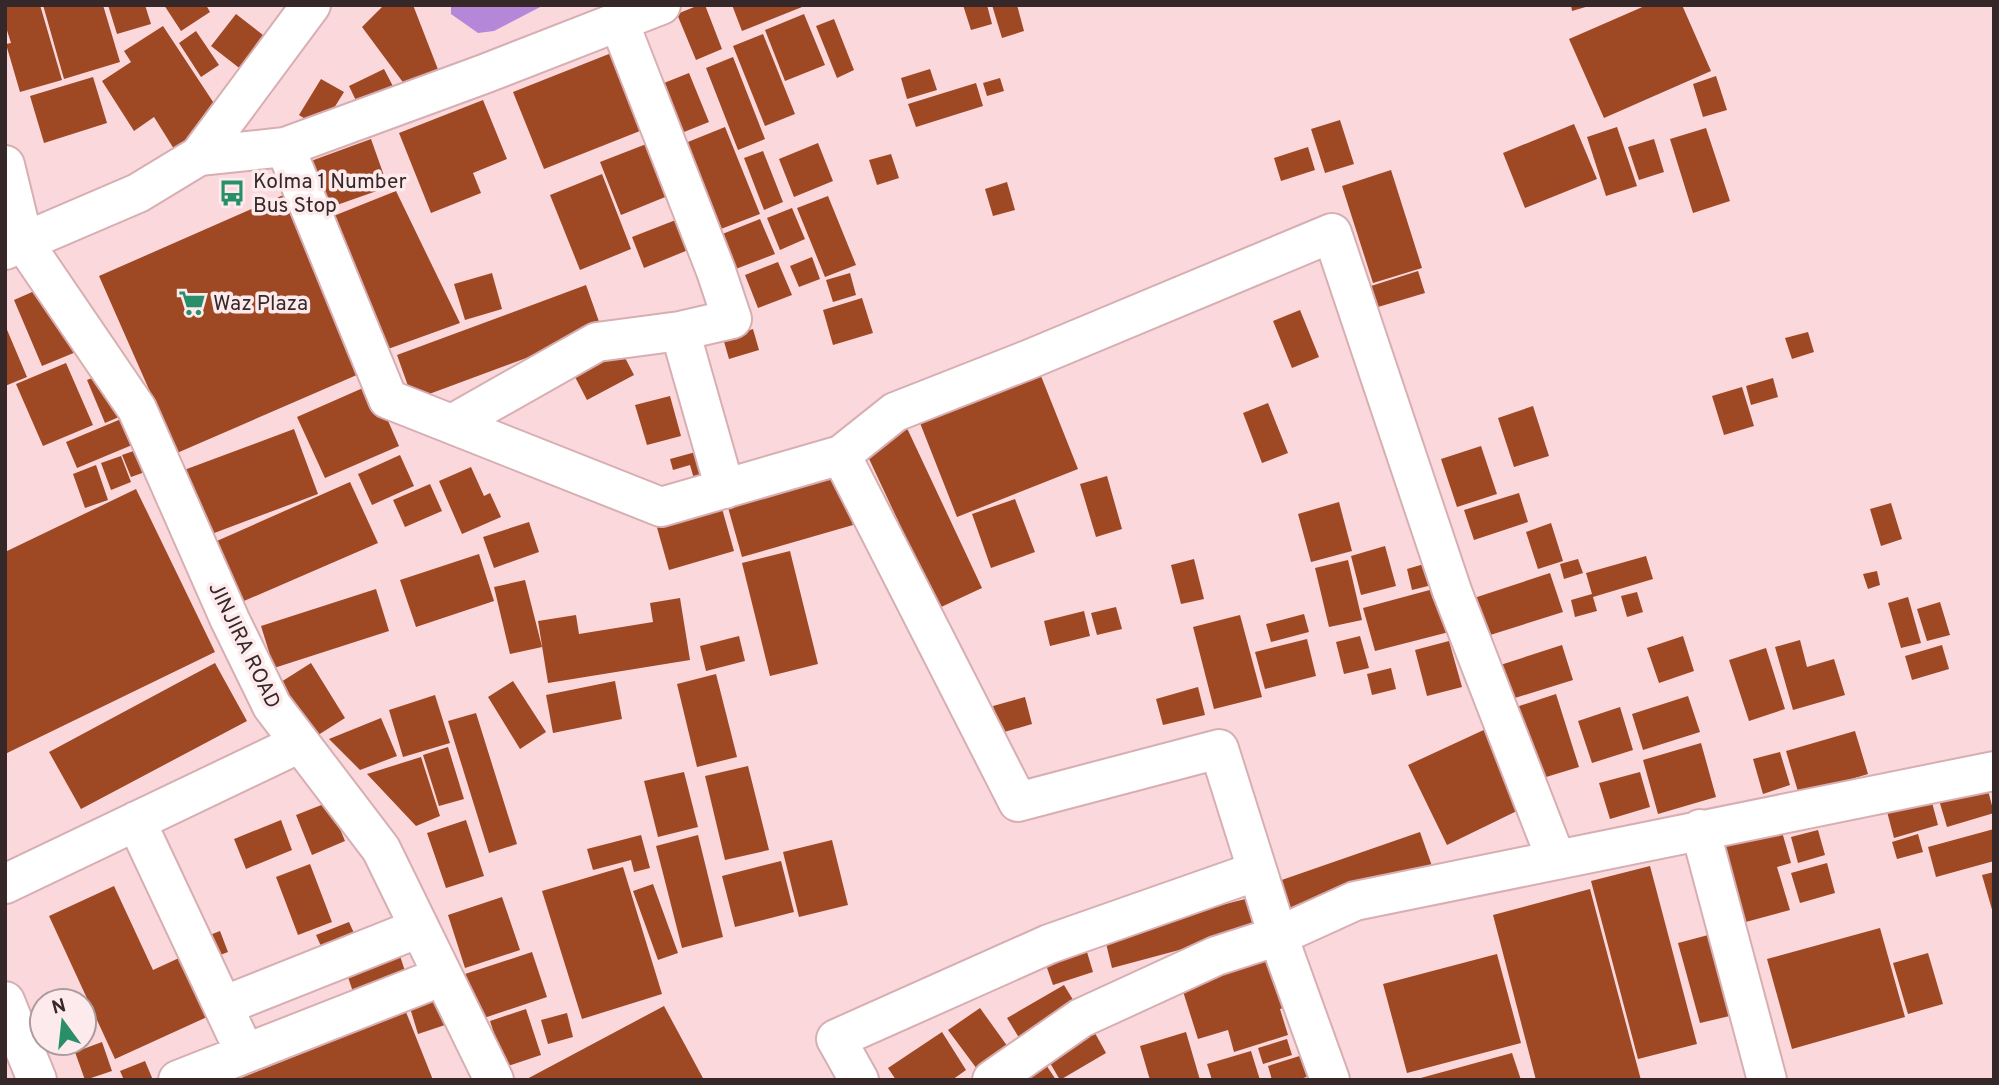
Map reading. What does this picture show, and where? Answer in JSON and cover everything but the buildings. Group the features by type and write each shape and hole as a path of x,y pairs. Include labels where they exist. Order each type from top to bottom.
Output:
{"street":[{"path":"5,165 15,246 138,193 199,156 311,5"},
{"path":"199,156 285,147 661,5"},
{"path":"452,424 597,342 680,331 732,319 716,271 618,22"},
{"path":"285,147 388,399 661,507 841,455 895,412 1030,359 1332,233 1452,591 1556,859"},
{"name":"JINJIRA ROAD","path":"15,246 137,409 272,706 381,849 494,1080"},
{"path":"680,331 725,489"},
{"path":"841,455 1018,802 1219,749 1278,936 1331,1080"},
{"path":"5,884 300,743"},
{"path":"992,1080 1081,1018 1216,956 1278,936 1355,901 1994,771"},
{"path":"136,821 245,1054"},
{"path":"1700,829 1767,1080"},
{"path":"859,1080 836,1039 1049,944 1257,871"},
{"path":"223,1006 419,928"},
{"path":"178,1080 443,976"},
{"path":"5,1001 37,1080"}],"shaded area":[{"path":"451,5 544,5 494,31 478,33 451,14"}],"place":[{"name":"Kolma 1 Number Bus Stop","path":"232,193"},
{"name":"Waz Plaza","path":"192,303"}]}
